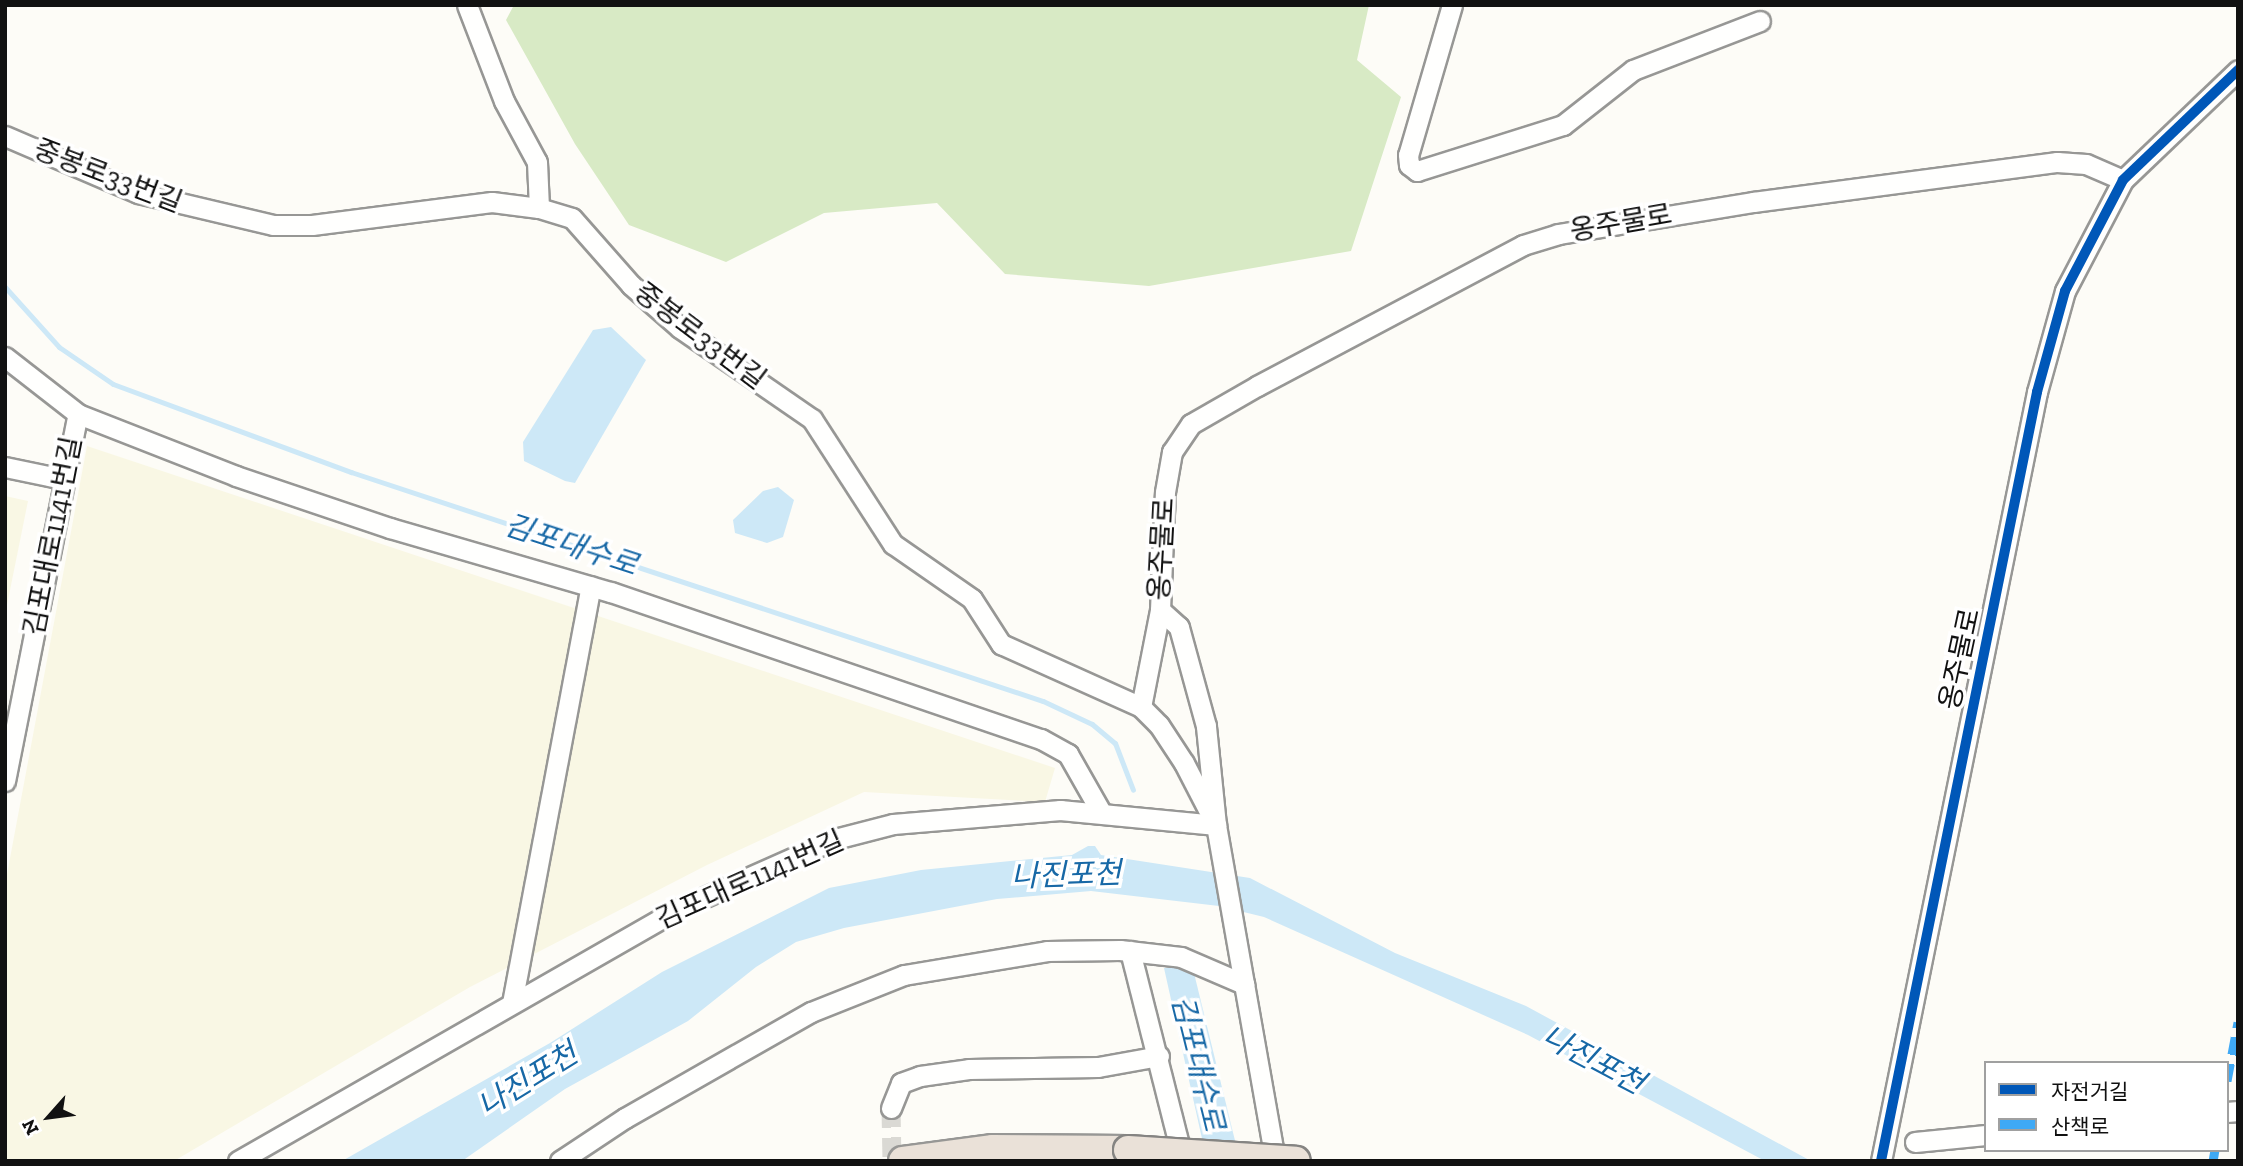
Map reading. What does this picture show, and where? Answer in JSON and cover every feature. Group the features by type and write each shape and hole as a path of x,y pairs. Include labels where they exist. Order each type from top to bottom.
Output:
{"highway":[{"path":"903,1161 993,1149 1128,1150 1296,1161"}],"street":[{"path":"467,5 504,102 537,162 539,208"},
{"path":"1452,5 1408,155 1409,165 1417,171 1563,125 1640,66 1760,22"},
{"path":"2123,180 2238,70"},
{"name":"중봉로33번길","path":"5,136 138,193 273,225 324,224 466,203 539,208 572,218 631,285 680,328 813,419 893,544 972,599 1001,643 1141,707"},
{"name":"옹주물로","path":"1141,707 1160,610 1167,470 1181,436 1192,424 1523,245 1677,213 2006,167 2071,162 2123,180 2065,291 2037,392 1881,1159"},
{"path":"5,357 78,414 300,499 591,586 1041,739 1068,754 1101,812"},
{"name":"김포대로1141번길","path":"5,781 78,414"},
{"path":"5,467 63,479"},
{"path":"512,1003 591,586"},
{"path":"1160,610 1179,627 1206,726 1217,832 1275,1161"},
{"path":"1141,707 1184,763 1217,832"},
{"name":"김포대로1141번길","path":"238,1161 709,893 835,839 893,824 1028,811 1101,812 1217,832"},
{"path":"559,1161 739,1051 870,986 917,973 1026,953 1130,951 1181,957 1242,975"},
{"path":"1130,951 1159,1056 1183,1161"},
{"path":"891,1108 901,1083 920,1076 969,1069 1108,1066 1159,1056"},
{"path":"1915,1142 1984,1135"}],"shaded area":[{"path":"87,446 1055,768 1045,802 864,792 707,865 470,987 174,1161 5,1161 5,885"},
{"path":"5,496 28,501 5,615"}],"green space":[{"path":"514,5 1369,5 1357,60 1401,97 1351,251 1149,286 1005,274 937,203 824,213 726,262 629,225 575,144 506,20"}],"water":[{"path":"611,327 646,360 575,483 565,481 524,461 523,442 593,330"},
{"path":"778,487 794,500 783,537 767,543 735,533 733,520 763,491"},
{"name":"나진포천","path":"1088,846 1095,846 1101,855 1250,878 1395,953 1526,1006 1811,1161 1765,1161 1528,1035 1264,917 1219,906 1091,891 997,899 844,928 796,942 756,967 688,1021 565,1089 462,1161 342,1161 550,1043 662,972 829,888 921,870 1072,855"},
{"path":"1182,967 1194,973 1240,1161 1207,1161 1164,968"}],"waterway":[{"name":"김포대수로","path":"5,287 59,347 113,384 351,472 1043,701 1092,724 1115,743 1133,790"}],"tunnel":[{"path":"891,1108 892,1161"}],"marked path":[{"path":"2229,1070 2238,1022"},
{"path":"2213,1161 2215,1152"}],"cycle path":[{"path":"1881,1161 2037,392 2065,291 2123,180 2238,70"}]}
